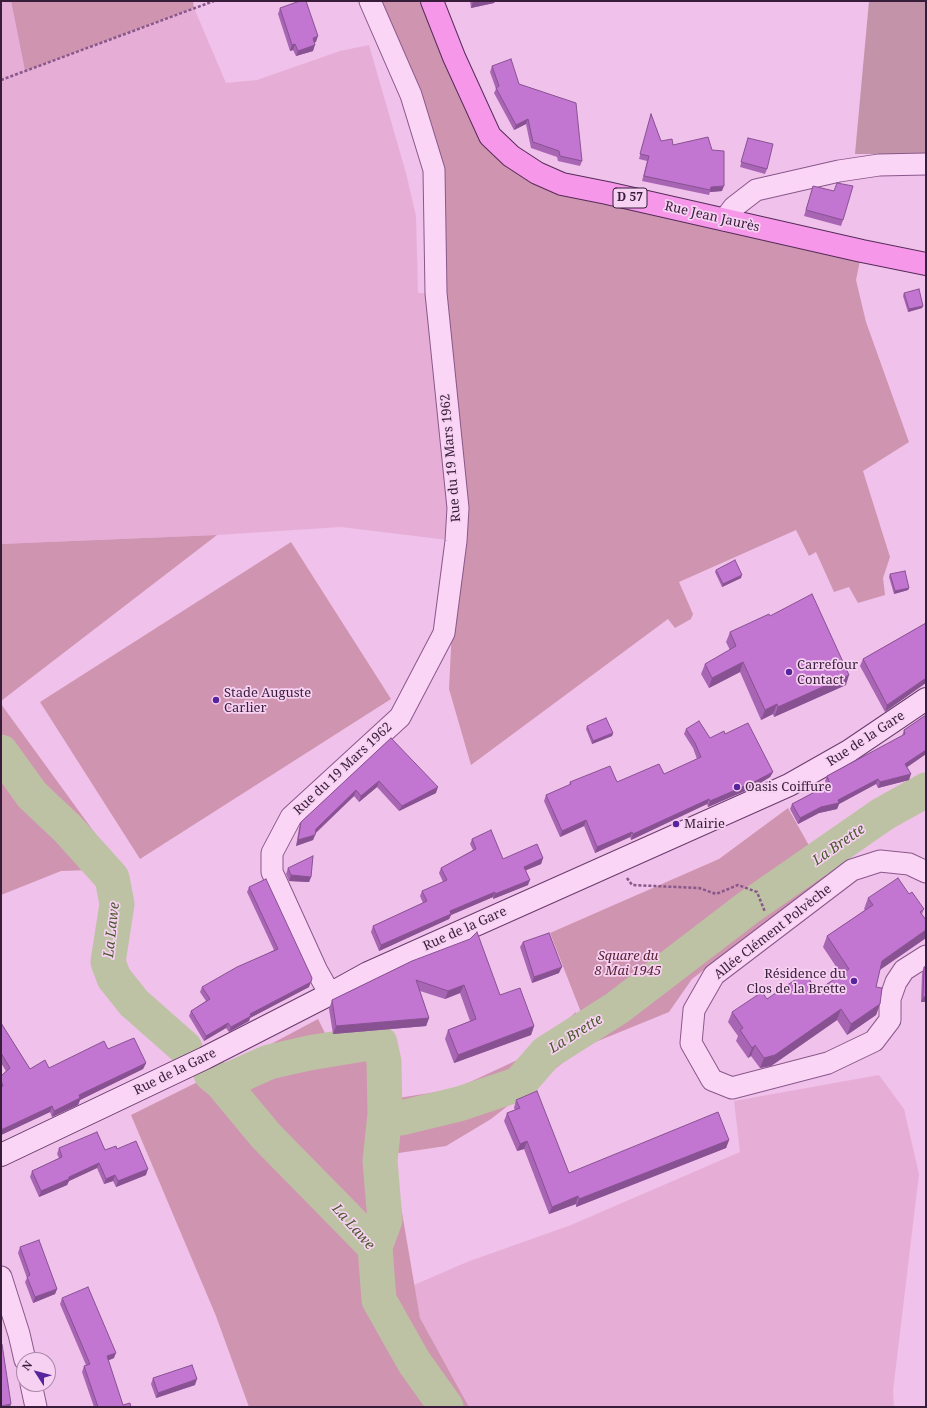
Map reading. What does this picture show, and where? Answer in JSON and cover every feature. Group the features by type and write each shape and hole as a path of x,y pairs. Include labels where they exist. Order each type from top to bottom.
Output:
{"main road":[{"name":"Rue Jean Jaurès","path":"432,1 454,57 490,136 511,156 537,173 562,184 926,264"},
{"name":"Rue de la Gare","path":"1,1155 142,1089 330,994 368,972 616,864 814,773 882,731 926,699"}],"street":[{"name":"Rue du 19 Mars 1962","path":"330,994 317,971 272,872 272,853 291,816 400,717 444,633 456,541 458,508 436,293 434,170 411,95 370,1"},
{"path":"724,220 734,207 756,190 839,171 879,165 926,164"},
{"name":"Allée Clément Polvèche","path":"926,872 909,864 880,861 852,870 714,975 694,1010 691,1043 712,1080 732,1088 828,1063 874,1041 890,1020 890,999 896,982 904,970 926,956"},
{"path":"1,1277 23,1352"},
{"path":"33,1392 36,1407"}],"path":[{"path":"1,80 214,1"},
{"path":"616,864 632,886 699,888 716,894 738,885 757,892 765,913"}],"shaded area":[{"path":"1,1 11,1 25,71 194,8 226,83 257,80 340,51 369,45 406,173 416,216 418,293 436,293 456,541 341,527 217,535 1,544"},
{"path":"869,1 926,1 926,154 855,154"},
{"path":"879,1075 904,1109 919,1174 893,1391 894,1407 469,1407 420,1318 414,1285 467,1262 571,1225 740,1152 734,1101"}],"green space":[{"path":"11,1 193,1 194,8 25,71"},
{"path":"370,1 432,1 490,136 537,173 862,251 856,280 866,322 909,442 863,471 890,557 883,578 885,595 858,603 849,587 834,592 816,552 809,556 796,530 679,582 693,614 691,619 675,628 668,619 471,765 449,689 458,508 434,170"},
{"path":"217,535 1,701 1,544"},
{"name":"Stade Auguste Carlier","path":"291,542 391,699 140,859 40,702"},
{"path":"1,704 121,869 61,871 1,895"},
{"name":"Square du 8 Mai 1945","path":"788,808 826,876 692,979 669,1012 593,1043 550,933 719,859"},
{"path":"576,1012 583,1047 491,1119 446,1146 392,1154 420,1318 469,1407 249,1407 216,1316 131,1115 226,1068 318,1019 330,1043 386,1037 392,1099 455,1089 528,1055"}],"building":[{"path":"300,1 306,1 318,36 313,38 315,45 298,51 295,44 292,45 280,8"},
{"path":"511,59 519,84 576,103 582,161 560,156 559,151 533,142 528,119 516,125 496,88 499,86 492,66"},
{"path":"651,114 661,141 672,139 673,145 708,137 712,150 724,151 724,186 711,187 710,190 644,176 649,156 640,154"},
{"path":"748,138 773,144 767,169 741,162"},
{"path":"837,183 853,186 843,220 806,210 813,186 834,191"},
{"path":"919,289 923,306 909,309 904,293"},
{"path":"735,560 742,575 723,584 716,570"},
{"path":"905,571 909,588 895,591 890,574"},
{"path":"812,594 849,675 778,707 777,704 765,710 743,662 712,678 705,664 736,646 730,632 769,614 770,616"},
{"path":"926,623 926,678 887,705 863,659"},
{"path":"926,715 926,750 905,764 911,774 880,782 878,779 838,800 839,803 821,807 800,818 792,804 830,784 827,776 905,734 904,730"},
{"path":"606,718 613,733 593,741 587,726"},
{"path":"699,721 710,738 724,731 725,734 748,723 773,772 754,782 710,801 709,799 633,834 632,832 597,847 586,820 562,831 546,795 571,784 570,782 610,766 617,782 659,764 664,774 701,757 695,743 686,729"},
{"path":"391,738 438,787 402,806 379,781 361,796 356,790 316,829 315,835 298,840 301,822"},
{"path":"491,830 503,859 537,844 543,858 524,867 530,880 495,894 495,892 450,911 451,914 381,945 373,926 427,901 422,891 447,880 441,868 476,849 472,839"},
{"path":"313,856 311,877 291,875 288,868"},
{"name":"Résidence du Clos de la Brette","path":"898,878 909,894 912,892 924,909 920,912 926,920 926,930 882,961 876,987 882,988 880,1004 851,1024 841,1009 775,1055 764,1058 755,1045 752,1048 740,1030 743,1028 732,1012 762,992 767,999 805,973 817,991 849,969 827,936 873,905 868,898"},
{"path":"266,879 312,978 311,982 250,1014 251,1016 231,1027 228,1023 206,1036 191,1011 210,999 202,987 237,967 278,949 249,887"},
{"path":"477,932 500,995 520,988 534,1026 458,1055 448,1030 476,1019 464,985 448,991 416,980 429,1018 336,1026 332,1000 412,961 470,939"},
{"path":"549,933 562,967 534,977 523,942"},
{"path":"926,966 926,997 923,997 924,967"},
{"path":"1,1023 30,1069 45,1060 49,1068 104,1041 108,1049 134,1038 146,1063 79,1095 80,1098 54,1111 52,1106 1,1130 1,1087 3,1086 1,1076 10,1068 1,1053"},
{"path":"537,1091 569,1173 718,1112 729,1140 579,1199 578,1196 552,1207 527,1141 520,1144 507,1113 520,1108 516,1100"},
{"path":"97,1132 105,1150 116,1146 117,1149 136,1141 148,1169 118,1181 115,1175 106,1179 99,1163 69,1177 69,1179 41,1191 32,1171 62,1157 59,1148"},
{"path":"39,1240 57,1289 35,1297 27,1277 30,1275 20,1247"},
{"path":"88,1287 116,1353 107,1356 123,1405 130,1403 131,1407 98,1407 84,1366 90,1364 62,1298"},
{"path":"1,1344 11,1404 1,1406"},
{"path":"192,1365 197,1379 158,1393 153,1378"}],"waterway":[{"name":"La Lawe","path":"1,752 32,795 68,829 112,878 117,904 108,962 114,978 134,1003 185,1048"},
{"name":"La Brette","path":"222,1083 269,1062 309,1053 363,1044 380,1043 384,1062 385,1114 401,1118 459,1104 519,1084 546,1053 617,1008 749,907 883,814 926,790"},
{"name":"La Lawe","path":"211,1074 222,1083 266,1136 375,1247 379,1300 414,1362 446,1407"},
{"path":"375,1247 385,1220 380,1161 385,1114"}],"place":[{"name":"Carrefour Contact","path":"789,672"},
{"name":"Stade Auguste Carlier","path":"216,700"},
{"name":"Oasis Coiffure","path":"737,787"},
{"name":"Mairie","path":"676,824"},
{"name":"Résidence du Clos de la Brette","path":"854,981"}]}
